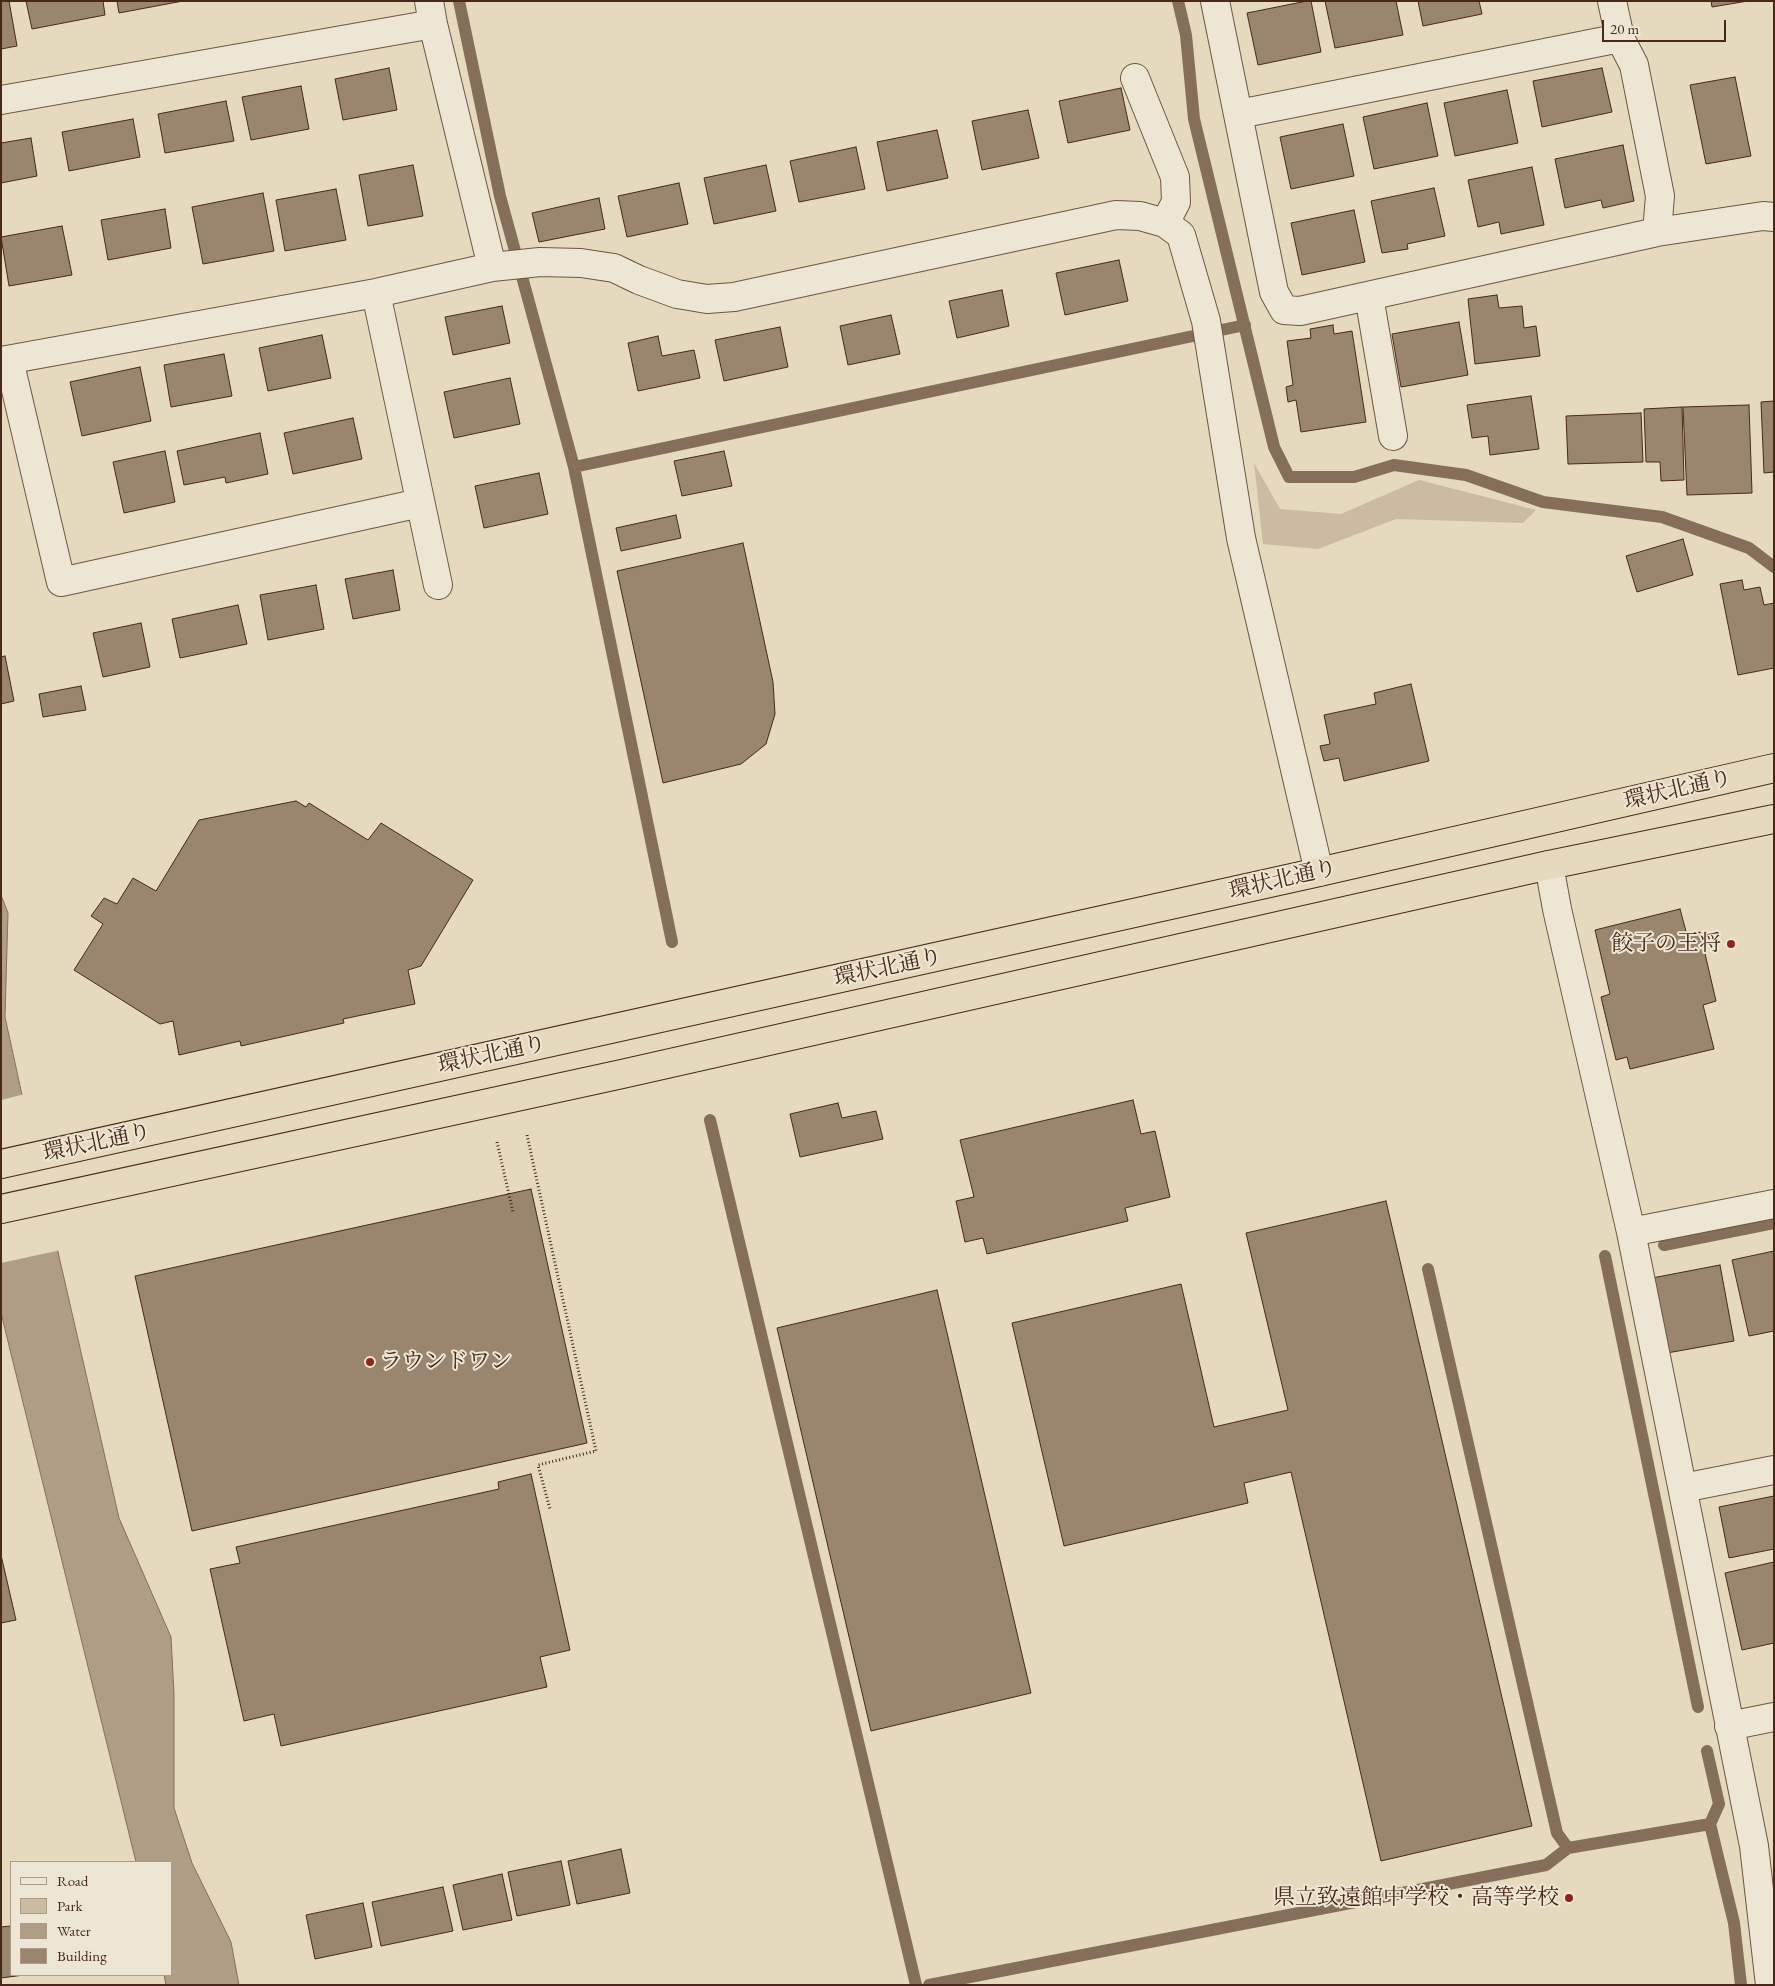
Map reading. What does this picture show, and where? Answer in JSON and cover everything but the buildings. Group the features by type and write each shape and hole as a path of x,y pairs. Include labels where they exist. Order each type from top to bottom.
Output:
{"highway":[{"name":"環状北通り","path":"1,1164 1320,872 1774,768"},
{"name":"環状北通り","path":"1,1209 622,1074 1549,865 1774,819"}],"street":[{"path":"1215,1 1274,292 1284,310 1300,311 1657,232 1774,216"},
{"path":"1612,1 1620,38 1634,65 1660,196 1657,232"},
{"path":"1,100 431,13 492,267"},
{"path":"1239,114 1620,38"},
{"path":"1135,78 1175,177 1176,202 1165,223"},
{"path":"420,503 61,582 5,360 376,292 492,267 540,262 581,263 614,268 639,280 677,294 707,299 734,297 1116,215 1140,216 1165,223 1182,236 1209,332 1241,538 1320,872"},
{"path":"376,292 438,585"},
{"path":"1369,296 1393,436"},
{"path":"1549,865 1557,908 1631,1232 1754,1846 1770,1985"},
{"path":"1631,1232 1774,1204"},
{"path":"1683,1488 1774,1470"},
{"path":"1730,1726 1774,1717"}],"path":[{"path":"527,1135 596,1451 538,1465 550,1509"},
{"path":"497,1142 513,1212"}],"green space":[{"path":"1254,463 1280,509 1341,514 1419,480 1536,510 1523,523 1396,519 1318,549 1263,544"}],"water":[{"path":"1,895 8,913 5,1017 22,1095 119,1518 171,1637 174,1694 174,1808 192,1863 231,1942 239,1985 166,1985 164,1976 172,1976 172,1861 136,1861 1,1313"}],"pier":[{"path":"25,1094 61,1250 1,1263 1,1100"}],"waterway":[{"path":"459,1 500,196 574,467 672,942"},
{"path":"1178,1 1186,35 1194,119 1274,447 1289,477 1354,477 1394,465 1466,475 1543,502 1662,517 1749,548 1774,567"},
{"path":"574,467 1245,325"},
{"path":"710,1120 916,1985"},
{"path":"1664,1245 1774,1223"},
{"path":"1605,1256 1698,1707"},
{"path":"1428,1269 1557,1833 1568,1848"},
{"path":"1707,1751 1719,1804 1710,1824"},
{"path":"929,1985 1546,1865 1568,1848 1710,1824 1734,1923 1741,1985"}],"place":[{"name":"餃子の王将","path":"1731,944"},
{"name":"ラウンドワン","path":"370,1362"},
{"name":"県立致遠館中学校・高等学校","path":"1569,1898"}]}
